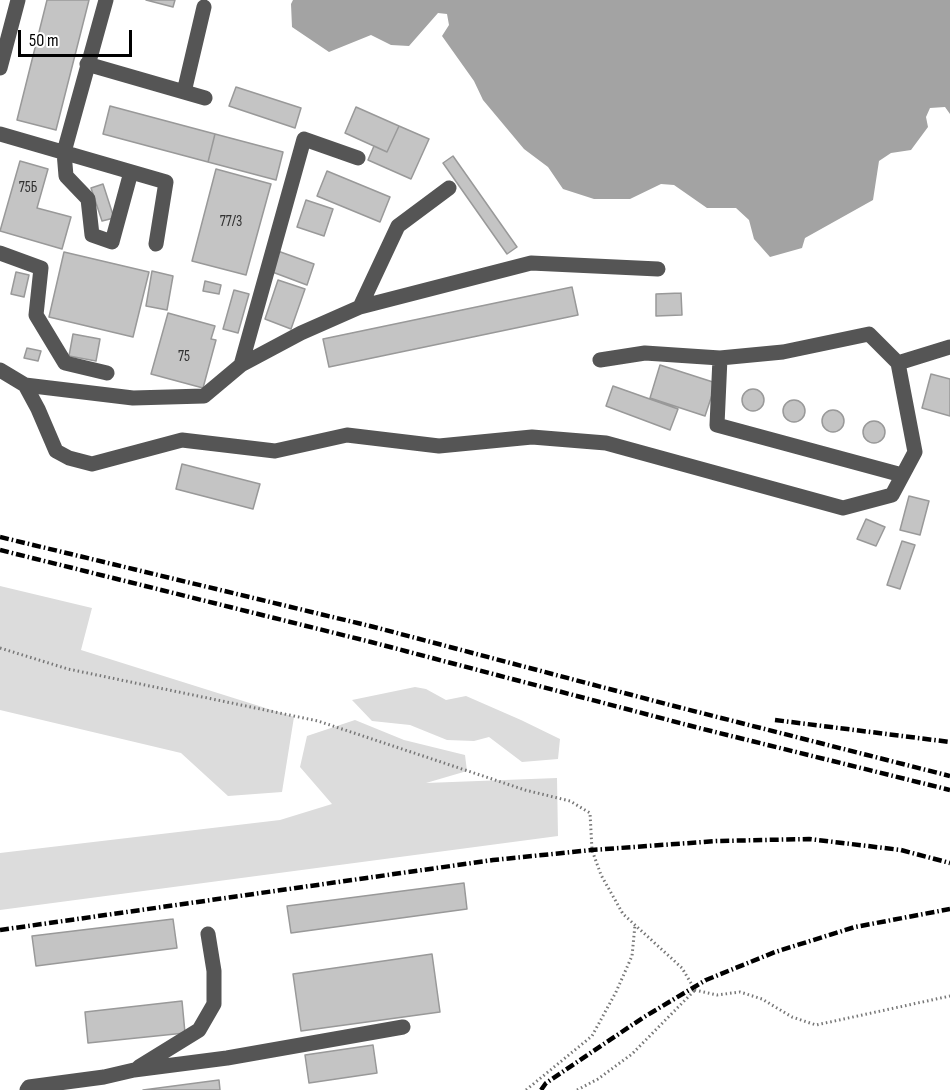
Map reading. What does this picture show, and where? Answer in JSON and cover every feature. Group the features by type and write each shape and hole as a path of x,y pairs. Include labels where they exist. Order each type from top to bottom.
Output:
{"street":[{"path":"0,68 18,0"},
{"path":"106,0 64,152 66,176 88,199 92,235 112,242 131,172"},
{"path":"184,92 204,7"},
{"path":"87,64 205,98"},
{"path":"0,134 166,182 156,244"},
{"path":"241,364 304,139 358,158"},
{"path":"360,307 398,226 449,188"},
{"path":"0,253 41,268 36,315 65,363 107,373"},
{"path":"0,370 25,385 133,398 204,396 241,364 360,307 531,263 658,269"},
{"path":"25,385 56,451 69,458 92,464 182,440 275,451 347,435 439,446 532,437 606,443 843,508 892,495 915,452 898,363 869,333 783,352 720,358 645,353 600,360"},
{"path":"898,363 950,348"},
{"path":"720,358 717,425 902,475"},
{"path":"134,1070 199,1030 214,1004 214,971 208,934"},
{"path":"27,1090 29,1087 227,1058 403,1027"}],"path":[{"path":"0,648 68,669 318,721 525,790 570,801 590,813 592,850 601,875 623,914 682,968 695,990 717,995 740,992 762,999 792,1017 816,1025 950,996"},
{"path":"526,1090 592,1036 632,956 635,925"},
{"path":"577,1090 598,1079 632,1054 695,990"}],"shaded area":[{"path":"293,0 950,0 950,114 945,107 930,108 926,117 928,127 911,150 891,153 879,161 873,200 805,238 802,248 770,257 754,239 749,220 736,208 707,208 674,185 661,184 630,199 594,199 563,189 548,167 524,149 483,100 474,81 442,36 449,25 447,14 438,13 409,46 391,45 371,35 329,52 292,27 291,4"},
{"path":"0,586 92,608 81,650 294,717 282,792 228,796 181,753 0,710"},
{"path":"415,687 426,689 446,700 466,696 560,739 558,759 522,762 489,737 474,741 447,740 410,725 372,721 352,700"},
{"path":"355,720 404,740 465,755 467,771 426,783 557,778 558,836 0,910 0,853 280,820 332,804 300,767 307,736"}],"building":[{"path":"47,0 89,0 56,130 17,120"},
{"path":"146,0 175,0 173,7"},
{"path":"236,87 301,108 295,128 229,106"},
{"path":"110,106 215,134 208,162 103,134"},
{"path":"356,107 399,126 387,152 345,133"},
{"path":"399,126 429,139 411,179 368,160 374,146 387,152"},
{"path":"215,134 283,152 276,180 208,162"},
{"path":"453,156 517,247 507,254 443,163"},
{"path":"20,161 48,169 37,208 71,217 62,249 0,231"},
{"path":"216,169 271,184 246,275 192,261"},
{"path":"327,171 390,197 380,222 317,196"},
{"path":"103,184 114,218 102,221 91,188"},
{"path":"306,200 333,209 324,236 297,227"},
{"path":"275,250 314,264 307,285 267,270"},
{"path":"64,252 149,272 133,337 49,317"},
{"path":"152,271 173,276 167,310 146,306"},
{"path":"16,272 29,275 24,297 11,294"},
{"path":"278,280 305,289 291,329 265,319"},
{"path":"205,281 221,285 219,294 203,291"},
{"path":"572,287 578,315 329,367 323,339"},
{"path":"234,290 249,294 238,333 223,329"},
{"path":"681,293 682,315 656,316 656,294"},
{"path":"168,313 215,326 211,339 216,340 203,388 151,374"},
{"path":"73,334 100,339 96,361 69,356"},
{"path":"27,348 41,351 38,361 24,358"},
{"path":"660,365 716,383 705,416 650,398"},
{"path":"931,374 950,379 950,416 922,408"},
{"path":"613,386 678,409 670,430 606,406"},
{"path":"753,389 761,392 764,400 761,408 753,411 745,408 742,400 745,392"},
{"path":"794,400 802,403 805,411 802,419 794,422 786,419 783,411 786,403"},
{"path":"833,410 841,413 844,421 841,429 833,432 825,429 822,421 825,413"},
{"path":"874,421 882,424 885,432 882,440 874,443 866,440 863,432 866,424"},
{"path":"182,464 260,484 253,509 176,489"},
{"path":"909,496 929,501 920,535 900,530"},
{"path":"866,519 885,527 876,546 857,539"},
{"path":"902,541 915,545 900,589 887,585"},
{"path":"464,883 467,909 291,933 287,906"},
{"path":"173,919 177,948 36,966 32,936"},
{"path":"432,954 440,1012 301,1031 293,974"},
{"path":"182,1001 185,1033 88,1043 85,1012"},
{"path":"373,1045 377,1073 309,1083 305,1055"},
{"path":"219,1080 220,1090 143,1090"}],"railway":[{"path":"0,537 374,627 950,776"},
{"path":"0,550 950,790"},
{"path":"775,720 950,742"},
{"path":"0,930 493,860 717,841 809,839 901,850 950,863"},
{"path":"541,1090 546,1083 644,1017 706,980 775,952 855,927 950,909"}]}
